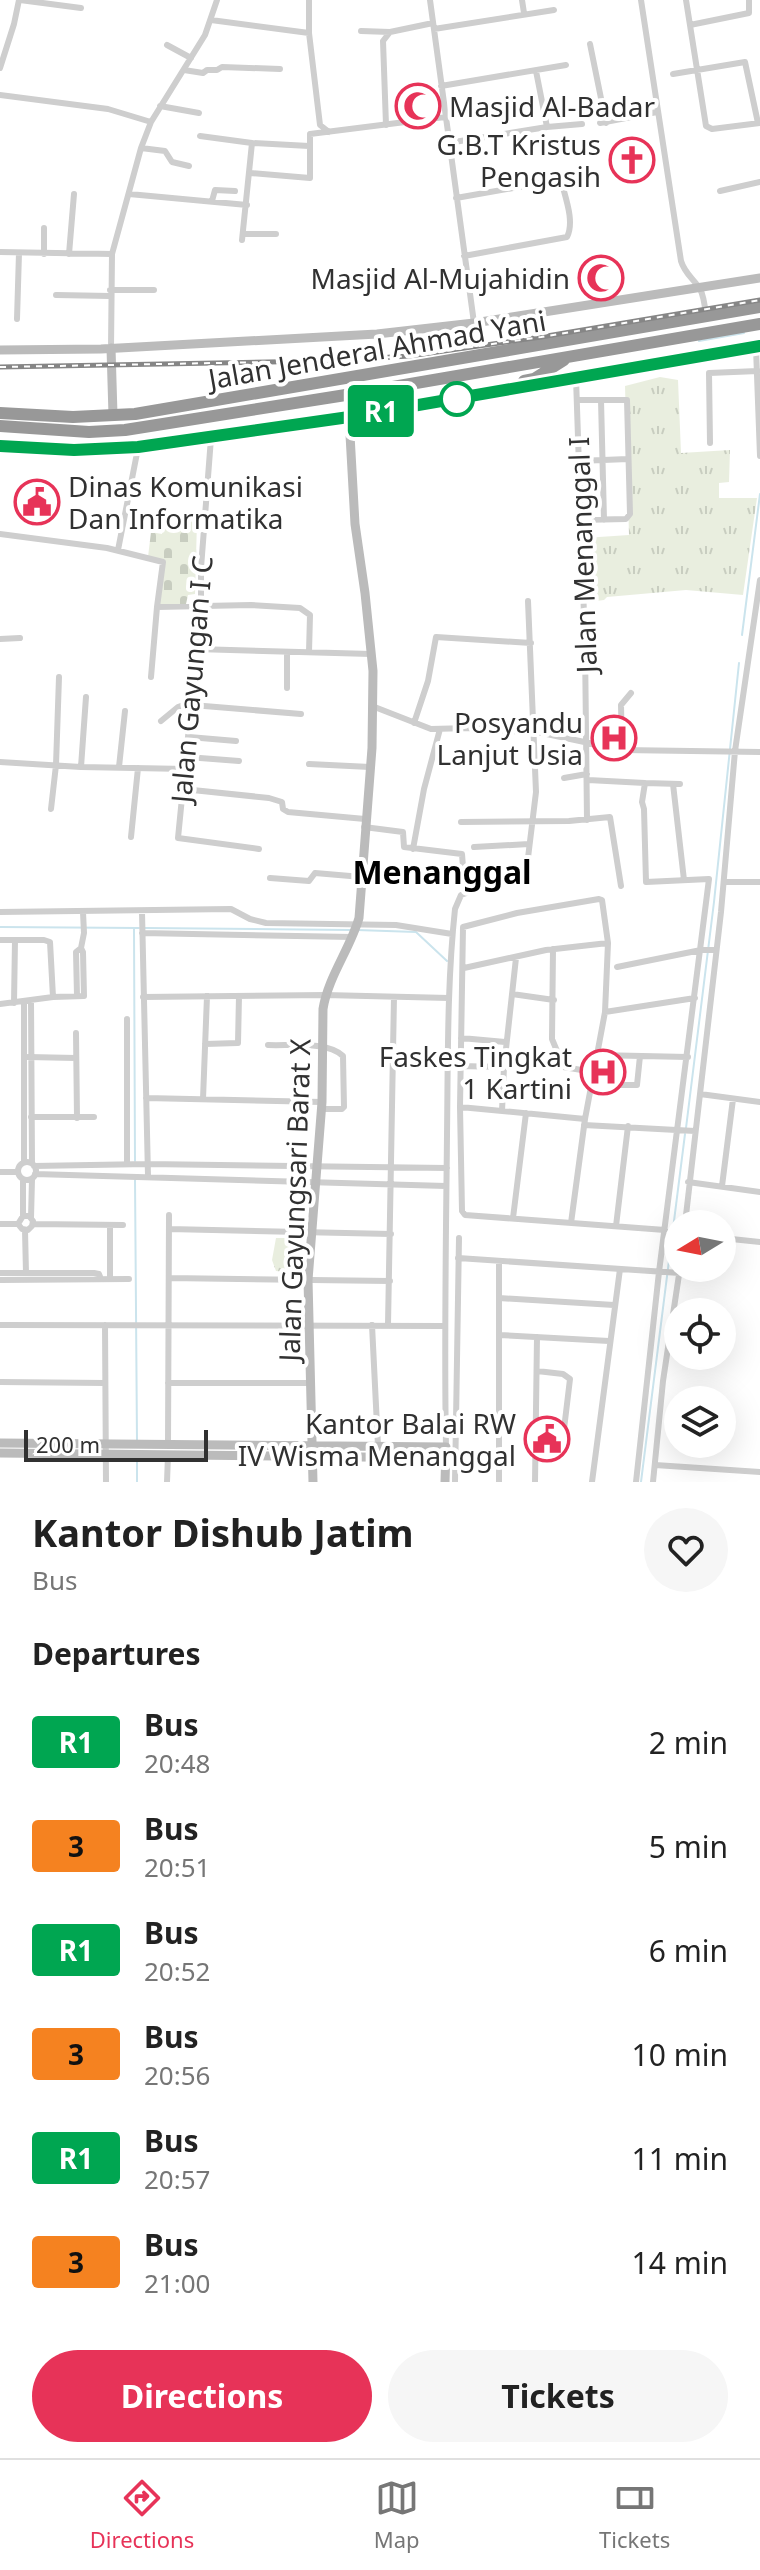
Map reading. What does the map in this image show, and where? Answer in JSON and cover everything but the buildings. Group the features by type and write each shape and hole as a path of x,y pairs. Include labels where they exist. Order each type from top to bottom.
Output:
{"highway":[{"name":"Jalan Jenderal Ahmad Yani","path":"0,413 73,417 135,414 760,307"},
{"name":"Jalan Jenderal Ahmad Yani","path":"0,426 89,432 125,430 760,324"},
{"path":"0,446 83,450 211,438 758,347"},
{"path":"464,398 470,391 534,379 570,356"}],"street":[{"path":"0,68 20,0 81,8"},
{"path":"113,415 112,254 151,122 191,58 211,20 217,0"},
{"path":"309,0 309,33 320,125 329,132"},
{"path":"430,0 474,323"},
{"path":"522,0 524,13"},
{"path":"641,0 681,261 686,274 699,287 706,316"},
{"path":"673,74 698,70 746,63 759,123 706,126 698,70 686,0"},
{"path":"690,25 746,14 750,11 749,0"},
{"path":"361,31 390,32 554,10"},
{"path":"211,20 309,33"},
{"path":"386,125 382,45 390,32"},
{"path":"0,42 9,43"},
{"path":"590,44 603,123 657,112"},
{"path":"167,45 191,58"},
{"path":"441,86 566,65"},
{"path":"184,70 204,73 222,67 280,69"},
{"path":"536,71 547,127"},
{"path":"0,95 108,109 151,122"},
{"path":"160,106 199,113"},
{"path":"250,173 311,178 310,134 445,117"},
{"path":"448,143 582,124"},
{"path":"200,136 309,146"},
{"path":"252,143 242,237 276,234"},
{"path":"141,148 165,151 172,162 189,166"},
{"path":"456,198 587,175"},
{"path":"464,256 567,237 570,219 561,180"},
{"path":"720,191 760,182"},
{"path":"212,201 215,190 235,191"},
{"path":"69,254 74,194"},
{"path":"129,194 247,205"},
{"path":"44,228 44,254"},
{"path":"0,252 112,254"},
{"path":"17,319 19,253"},
{"path":"0,350 326,338 474,323 760,278"},
{"path":"56,295 154,290"},
{"path":"758,347 760,456"},
{"path":"706,356 710,443"},
{"path":"709,373 758,371"},
{"name":"Jalan Menanggal I","path":"576,378 587,820"},
{"path":"578,400 627,400 630,517 580,520"},
{"path":"601,400 604,520"},
{"name":"Jalan Gayungsari Barat X","path":"313,1482 308,1280 321,1106 323,1009 325,995 355,930 361,908 370,767 371,654 355,524 349,417"},
{"name":"Jalan Gayungan I C","path":"211,438 201,606 179,839 259,849"},
{"path":"118,550 138,447"},
{"path":"578,461 628,459"},
{"path":"0,534 118,550 163,562 151,677"},
{"path":"669,1210 687,1130 700,1094 724,882 732,751 760,580"},
{"path":"445,1482 444,1326 452,934 457,900 465,893 524,872 527,866 536,792 528,601"},
{"path":"157,607 300,608 310,615 309,652"},
{"path":"414,723 428,681 436,637 531,643"},
{"path":"0,639 20,638"},
{"path":"196,649 371,654"},
{"path":"287,652 287,688"},
{"path":"51,809 59,677"},
{"path":"622,750 621,707 631,693"},
{"path":"81,767 86,697"},
{"path":"161,721 178,707 192,704 301,714"},
{"path":"372,706 423,727 535,733 622,750 760,752"},
{"path":"119,767 125,711"},
{"path":"413,849 424,789 440,729"},
{"path":"189,737 236,741"},
{"path":"187,757 239,761"},
{"path":"0,762 186,769"},
{"path":"309,764 370,767"},
{"path":"131,837 138,768"},
{"path":"564,778 677,784 684,880"},
{"path":"645,783 642,803 646,882 709,879 688,1057 686,1210"},
{"path":"183,789 269,798 282,802 283,809 288,812 403,832 403,846 462,854 465,893"},
{"path":"461,822 587,820 609,816 612,819 621,886"},
{"path":"474,847 529,844"},
{"path":"270,878 309,881 315,873 362,877"},
{"path":"724,882 760,882"},
{"path":"571,1223 584,1122 605,1012 608,943 602,900 599,899 517,913 463,927 460,1066 462,1209 465,1215 513,1218 571,1223 664,1230"},
{"path":"709,899 721,900"},
{"path":"0,912 84,916 231,909 255,922 355,930"},
{"path":"142,915 145,1176"},
{"path":"0,1004 84,996 81,948 84,916"},
{"path":"142,931 355,930 396,925 452,934"},
{"path":"0,940 50,942 53,997"},
{"path":"14,1003 15,940"},
{"path":"464,968 553,949 608,943"},
{"path":"553,949 552,1039 557,1051 556,1065 594,1072"},
{"path":"617,967 715,950"},
{"path":"502,1111 505,1042 516,958"},
{"path":"512,994 554,1000"},
{"path":"143,997 325,995 449,998"},
{"path":"203,1099 207,996"},
{"path":"205,1044 238,1043 239,996"},
{"path":"388,1325 394,997"},
{"path":"605,1012 695,998"},
{"path":"23,1179 32,1169 28,1001"},
{"path":"127,1019 128,1176"},
{"path":"76,1033 77,1118"},
{"path":"461,1038 505,1042"},
{"path":"146,1098 344,1107 343,1056 337,1051 322,1047 268,1045"},
{"path":"596,1055 688,1057"},
{"path":"592,1085 637,1085 640,1056"},
{"path":"28,1057 76,1058"},
{"path":"25,1230 31,1229 32,1221 28,1057"},
{"path":"460,1066 504,1067"},
{"path":"700,1094 760,1102"},
{"path":"722,1186 733,1099"},
{"path":"460,1107 584,1122 687,1130"},
{"path":"513,1218 526,1113"},
{"path":"31,1117 94,1117"},
{"path":"616,1226 628,1126"},
{"path":"32,1169 129,1164 447,1168"},
{"path":"18,1172 18,1168 128,1176 446,1186"},
{"path":"0,1172 18,1172"},
{"path":"18,1172 23,1179 23,1216 18,1224"},
{"path":"688,1182 760,1192"},
{"path":"167,1482 169,1215"},
{"path":"23,1216 32,1221 123,1225"},
{"path":"0,1224 18,1224 25,1230 26,1273"},
{"path":"110,1226 110,1279"},
{"path":"169,1229 391,1234"},
{"path":"455,1482 459,1238"},
{"path":"736,1239 760,1242"},
{"path":"636,1482 664,1240"},
{"path":"458,1258 664,1272"},
{"path":"499,1261 499,1482"},
{"path":"592,1482 620,1269"},
{"path":"0,1273 94,1273 99,1274 101,1279"},
{"path":"169,1278 390,1281"},
{"path":"0,1280 129,1279"},
{"path":"653,1482 677,1282"},
{"path":"499,1298 614,1305"},
{"path":"0,1325 444,1326"},
{"path":"105,1325 106,1482"},
{"path":"372,1325 378,1446"},
{"path":"499,1335 609,1341"},
{"path":"535,1482 537,1337"},
{"path":"535,1454 561,1454 570,1379 563,1374 537,1371"},
{"path":"0,1382 105,1383"},
{"path":"168,1383 311,1383"},
{"path":"0,1443 106,1449"},
{"path":"312,1451 378,1446 446,1452"},
{"path":"0,1453 106,1449 446,1452"},
{"path":"655,1465 760,1472"}],"green space":[{"path":"660,377 678,380 681,453 730,450 729,482 719,483 719,498 757,498 743,595 686,590 607,597 589,602 584,538 629,535 625,386"},
{"path":"197,521 195,594 188,595 186,604 159,605 165,561 148,557 151,532 162,534 163,525"},
{"path":"276,1238 300,1238 299,1273 276,1271 272,1260"}],"waterway":[{"path":"699,341 744,333"},
{"path":"742,635 760,494"},
{"path":"686,1128 739,663"},
{"path":"0,927 139,928"},
{"path":"134,928 135,1161"},
{"path":"145,928 351,930"},
{"path":"357,930 416,932 447,961"},
{"path":"641,1482 685,1134"},
{"path":"135,1179 137,1441"},
{"path":"137,1459 137,1482"}],"railway":[{"path":"0,367 325,361 409,356 760,300"}],"bus line":[{"name":"R1","path":"0,446 97,450 217,437 760,346"}],"place":[{"name":"Masjid Al-Badar","path":"418,106"},
{"name":"G.B.T Kristus Pengasih","path":"632,160"},
{"name":"Masjid Al-Mujahidin","path":"601,278"},
{"name":"Dinas Komunikasi Dan Informatika","path":"37,502"},
{"name":"Posyandu Lanjut Usia","path":"614,738"},
{"name":"Faskes Tingkat 1 Kartini","path":"603,1072"},
{"name":"Kantor Balai RW IV Wisma Menanggal","path":"547,1439"}],"district":[{"name":"Menanggal","path":"442,871"}]}
